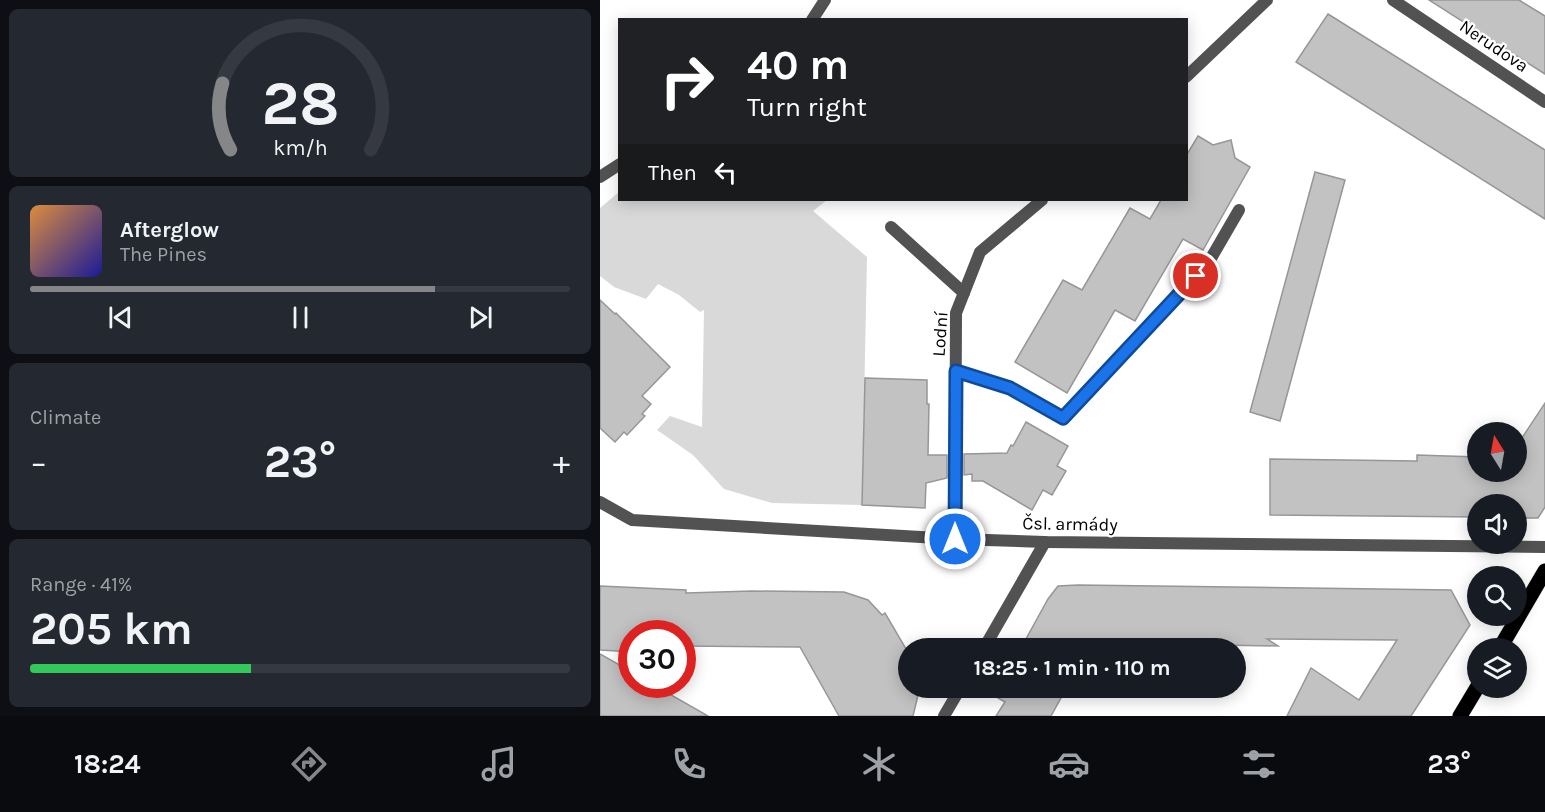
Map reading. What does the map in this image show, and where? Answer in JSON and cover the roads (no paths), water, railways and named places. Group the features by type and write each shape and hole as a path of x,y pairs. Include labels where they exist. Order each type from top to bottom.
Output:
{"main road":[{"path":"1506,638 1545,571"},
{"path":"1460,716 1471,698"}],"street":[{"path":"813,18 825,0"},
{"path":"1188,75 1267,0"},
{"name":"Nerudova","path":"1393,0 1545,102"},
{"path":"600,177 618,165"},
{"name":"Lodní","path":"955,539 956,313 980,252 1041,201"},
{"path":"956,371 1010,388 1063,418 1210,260 1239,210"},
{"path":"891,227 964,293"},
{"name":"Čsl. armády","path":"600,502 632,520 955,539 1545,547"},
{"path":"990,638 1045,542"},
{"path":"944,716 955,698"}]}
